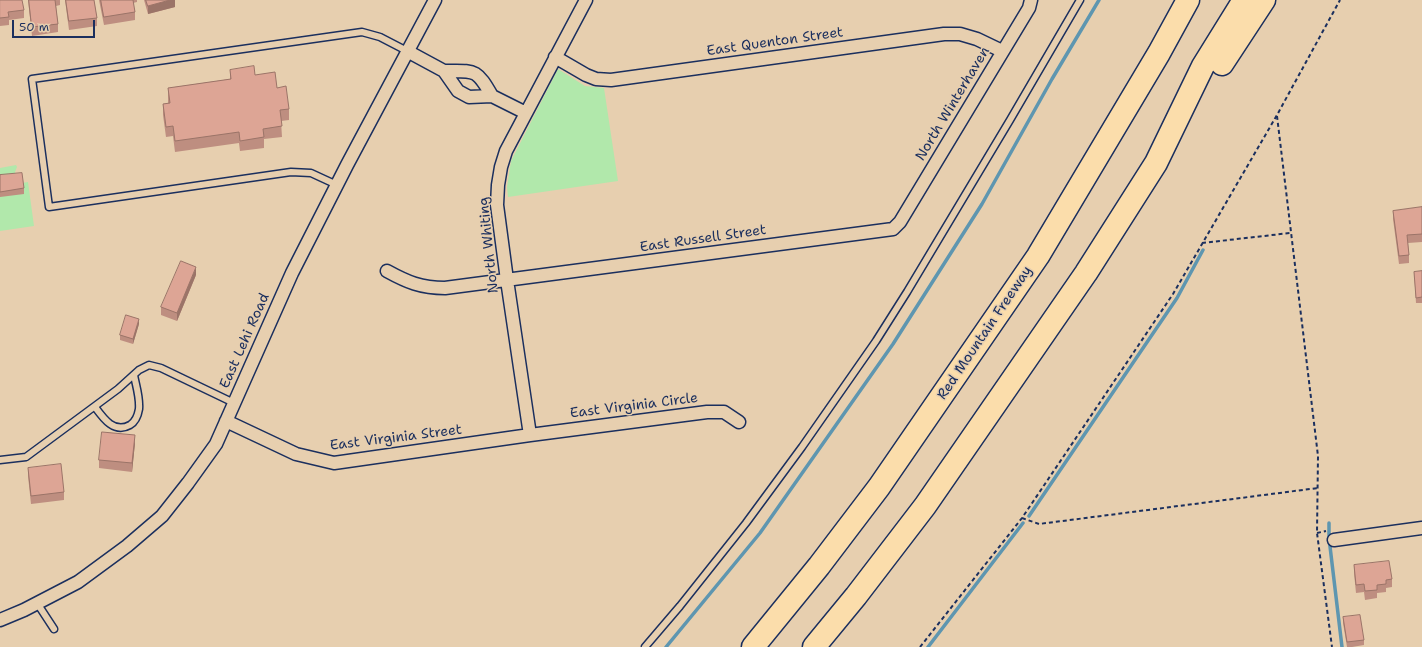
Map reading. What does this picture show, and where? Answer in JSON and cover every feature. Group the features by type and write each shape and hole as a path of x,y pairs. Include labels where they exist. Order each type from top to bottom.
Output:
{"highway":[{"name":"Red Mountain Freeway","path":"753,647 819,566 879,487 1038,256 1160,53 1188,0"},
{"path":"1156,163 1203,66 1244,0"},
{"path":"814,647 856,596 925,506 1086,273 1156,163 1264,0"}],"street":[{"name":"East Lehi Road","path":"0,620 24,610 78,582 127,546 162,516 188,484 216,444 292,273 435,0"},
{"name":"North Whiting","path":"530,435 497,205 498,185 501,167 506,151 586,0"},
{"name":"North Winterhaven","path":"900,222 1028,8 1031,0"},
{"name":"East Quenton Street","path":"555,56 586,75 596,79 611,80 944,34 960,34 977,39 1002,52"},
{"path":"407,52 444,72 458,91 469,97 492,96 526,113"},
{"path":"444,72 470,71 481,78 492,96"},
{"name":"East Russell Street","path":"388,271 409,283 431,288 445,288 880,231 893,229 900,222"},
{"name":"East Virginia Circle","path":"530,435 707,412 724,412 740,422"},
{"name":"East Virginia Street","path":"226,421 296,454 334,463 530,435"},
{"path":"1330,536 1422,528"}],"lane":[{"path":"646,647 746,523 802,447 876,341 1002,134 1080,0"},
{"path":"337,185 311,173 291,172 49,206 32,79 362,32 380,36 407,52"},
{"path":"0,460 26,457 95,407 139,370 149,365 161,368 234,403"},
{"path":"95,407 105,420 116,428 125,428 132,424 139,411 139,398 134,375"},
{"path":"37,603 54,629"}],"path":[{"path":"920,647 1022,518 1173,294 1277,115 1340,0"},
{"path":"1277,115 1318,456 1317,532 1332,647"},
{"path":"1202,243 1291,233"},
{"path":"1022,518 1039,524 1318,488"},
{"path":"1317,532 1330,536"}],"green space":[{"path":"558,69 585,86 604,88 618,181 508,197 507,187 511,161"},
{"path":"16,165 17,167 15,172 17,184 28,182 34,226 0,231 0,168"}],"building":[{"path":"0,0 22,0 24,10 8,12 9,17 0,18"},
{"path":"29,0 55,0 58,24 32,27"},
{"path":"66,0 94,0 97,18 69,21"},
{"path":"101,0 133,0 135,12 104,17"},
{"path":"146,0 170,0 148,6"},
{"path":"254,66 255,75 275,72 277,88 286,86 289,109 280,110 282,126 263,129 264,137 240,141 239,132 175,141 173,126 166,127 163,104 170,103 168,88 231,79 230,70"},
{"path":"22,173 24,188 0,192 0,175"},
{"path":"1422,207 1422,234 1407,235 1409,255 1399,256 1393,211"},
{"path":"181,261 196,267 177,313 161,307"},
{"path":"1422,271 1422,297 1416,298 1414,272"},
{"path":"126,315 139,319 133,339 120,335"},
{"path":"102,432 135,435 132,463 99,460"},
{"path":"61,464 64,492 31,496 28,468"},
{"path":"1389,561 1392,579 1386,580 1386,584 1377,585 1377,590 1365,591 1364,584 1356,585 1354,565"},
{"path":"1360,615 1364,640 1347,642 1343,617"}],"waterway":[{"path":"666,647 760,533 893,344 982,204 1052,79 1099,0"},
{"path":"1029,516 1177,298 1203,250"},
{"path":"928,647 1023,523"},
{"path":"1329,523 1329,538 1342,647"}]}
